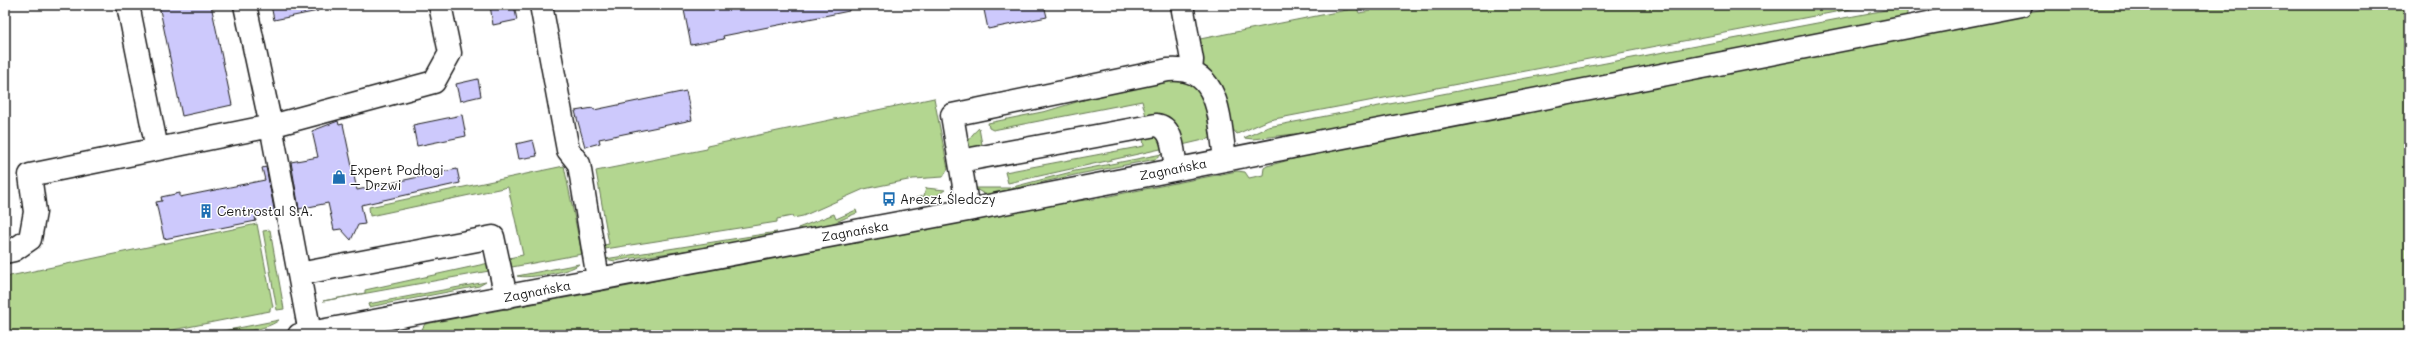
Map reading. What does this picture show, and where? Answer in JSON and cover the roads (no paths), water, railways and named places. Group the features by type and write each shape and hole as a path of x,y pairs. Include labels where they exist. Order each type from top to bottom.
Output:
{"street":[{"path":"128,5 157,149"},
{"path":"245,5 271,126 299,274 304,334"},
{"path":"5,252 14,250 30,239 35,212 30,175 271,126 434,82 450,52 440,5"},
{"path":"541,5 568,150 579,164 598,279"},
{"path":"1182,5 1192,60 1191,71"},
{"name":"Zagnańska","path":"304,334 968,210 1226,158 2021,5"},
{"path":"968,210 952,115 1168,70 1191,71 1204,81 1212,93 1226,158"},
{"path":"960,161 1156,125 1162,126 1168,132 1176,168"},
{"path":"299,274 493,237 506,296"}],"place":[{"name":"Expert Podłogi – Drzwi","path":"339,177"},
{"name":"Areszt Śledczy","path":"889,199"},
{"name":"Centrostal S.A.","path":"206,211"}]}
